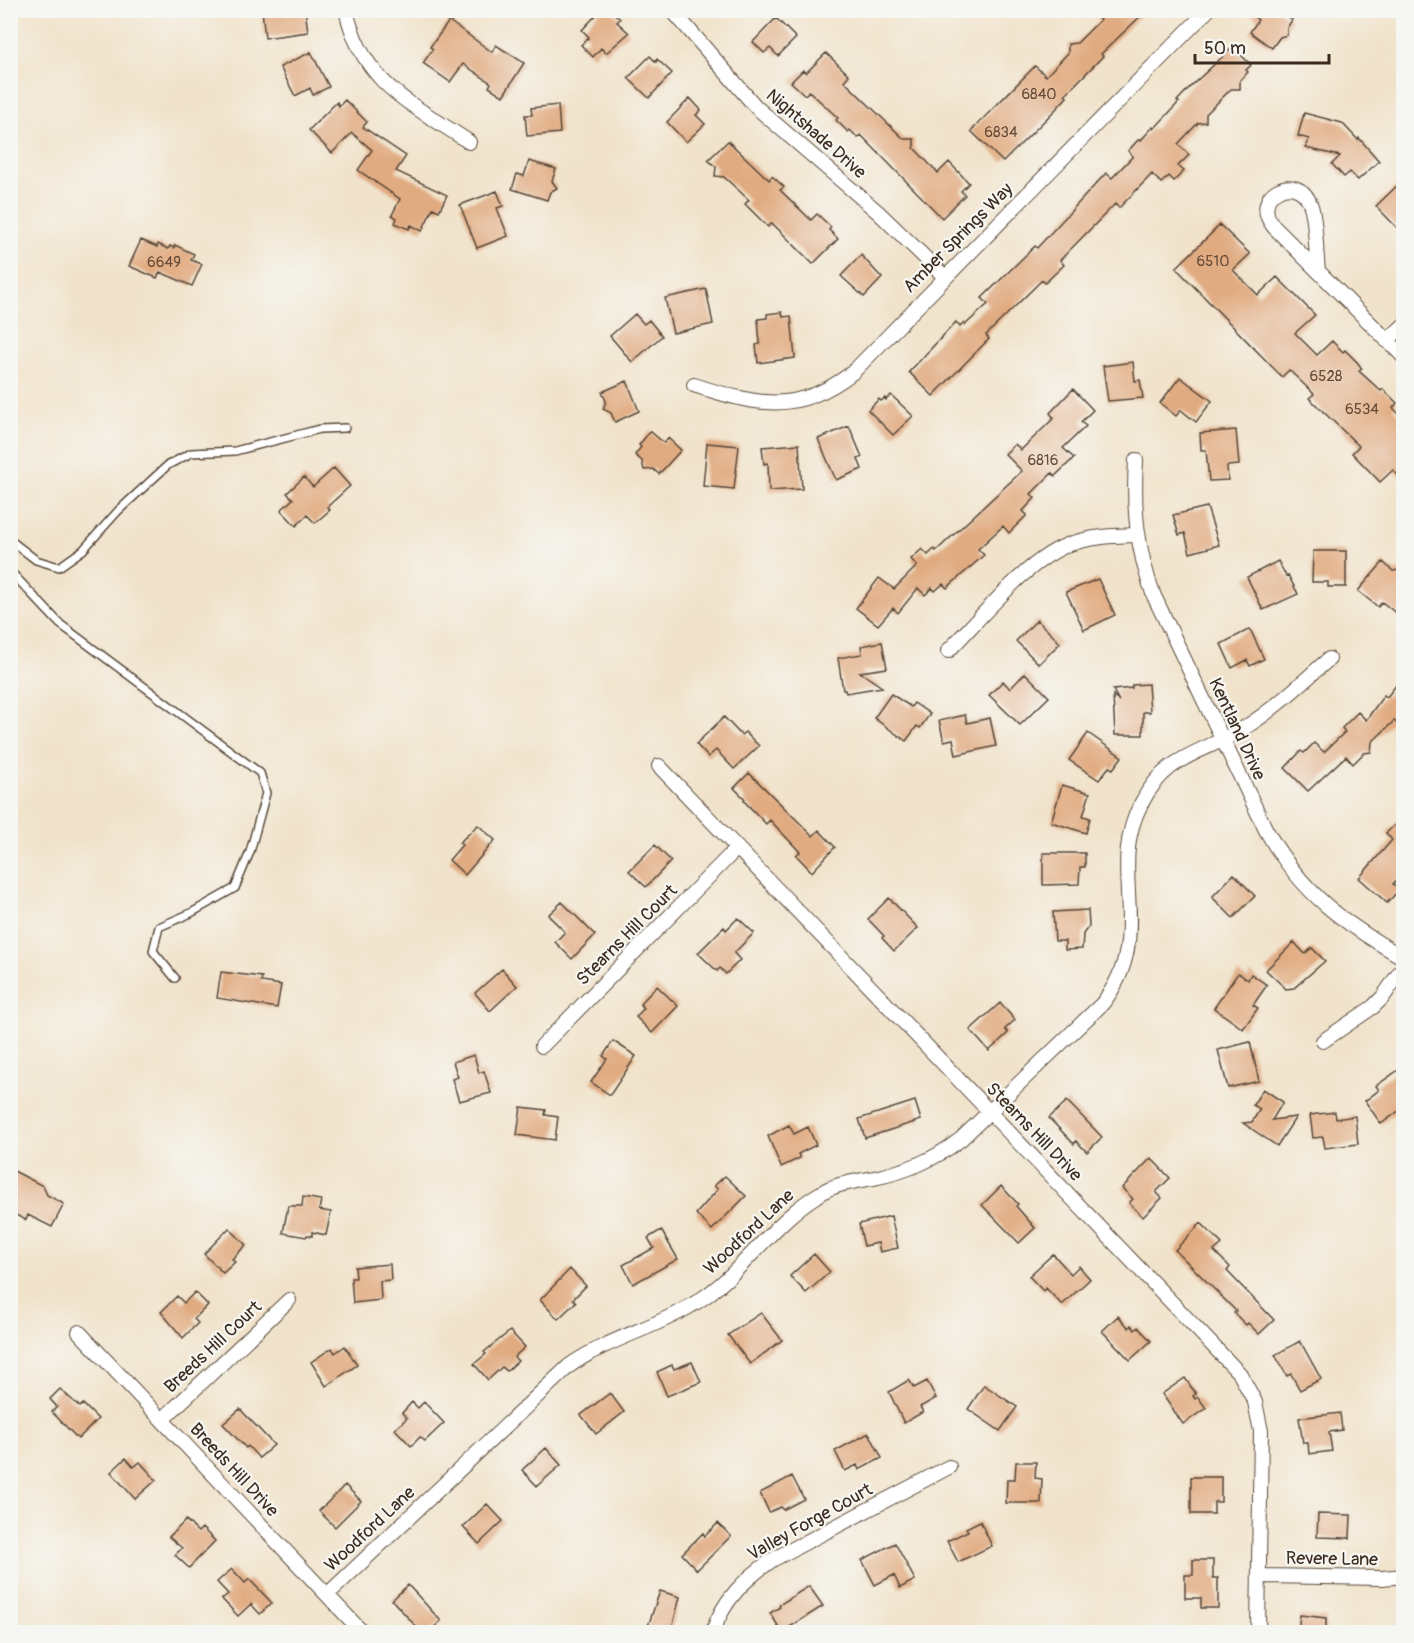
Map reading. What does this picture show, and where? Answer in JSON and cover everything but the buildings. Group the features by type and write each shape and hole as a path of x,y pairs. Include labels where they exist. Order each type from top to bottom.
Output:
{"street":[{"path":"346,10 357,48 377,76 394,92 469,142"},
{"name":"Nightshade Drive","path":"672,10 756,106 879,213 945,277"},
{"name":"Amber Springs Way","path":"694,386 746,401 763,403 805,399 841,381 853,372 1208,10"},
{"path":"1318,271 1311,207 1304,193 1291,187 1279,189 1270,196 1266,207 1267,219 1318,271 1388,340 1404,357"},
{"path":"1388,340 1404,325"},
{"name":"Kentland Drive","path":"1136,460 1134,488 1137,535 1154,596 1266,830 1297,876 1337,916 1365,936 1404,958"},
{"path":"948,651 1028,570 1048,555 1075,542 1100,537 1137,535"},
{"name":"Woodford Lane","path":"327,1595 569,1366 584,1355 672,1317 704,1298 803,1204 829,1189 902,1172 933,1158 961,1139 990,1112 1107,997 1119,977 1128,947 1130,918 1128,849 1131,827 1139,807 1153,785 1171,766 1245,727 1266,713 1329,659"},
{"name":"Stearns Hill Drive","path":"658,766 1228,1360 1249,1389 1258,1413 1261,1431 1259,1576"},
{"name":"Stearns Hill Court","path":"542,1046 737,848"},
{"path":"1323,1041 1373,1007 1383,997 1404,966"},
{"name":"Breeds Hill Court","path":"162,1420 289,1300"},
{"name":"Breeds Hill Drive","path":"79,1332 362,1632"},
{"name":"Valley Forge Court","path":"713,1632 728,1600 751,1575 772,1560 949,1467"},
{"path":"1258,1632 1259,1576"},
{"name":"Revere Lane","path":"1259,1576 1382,1578 1404,1576"}],"lane":[{"path":"10,540 36,560 59,567 83,550 118,511 168,465 191,453 235,451 320,429 345,428"},
{"path":"10,571 60,624 260,773 266,793 250,852 235,888 191,913 159,927 153,951 175,978"}]}
